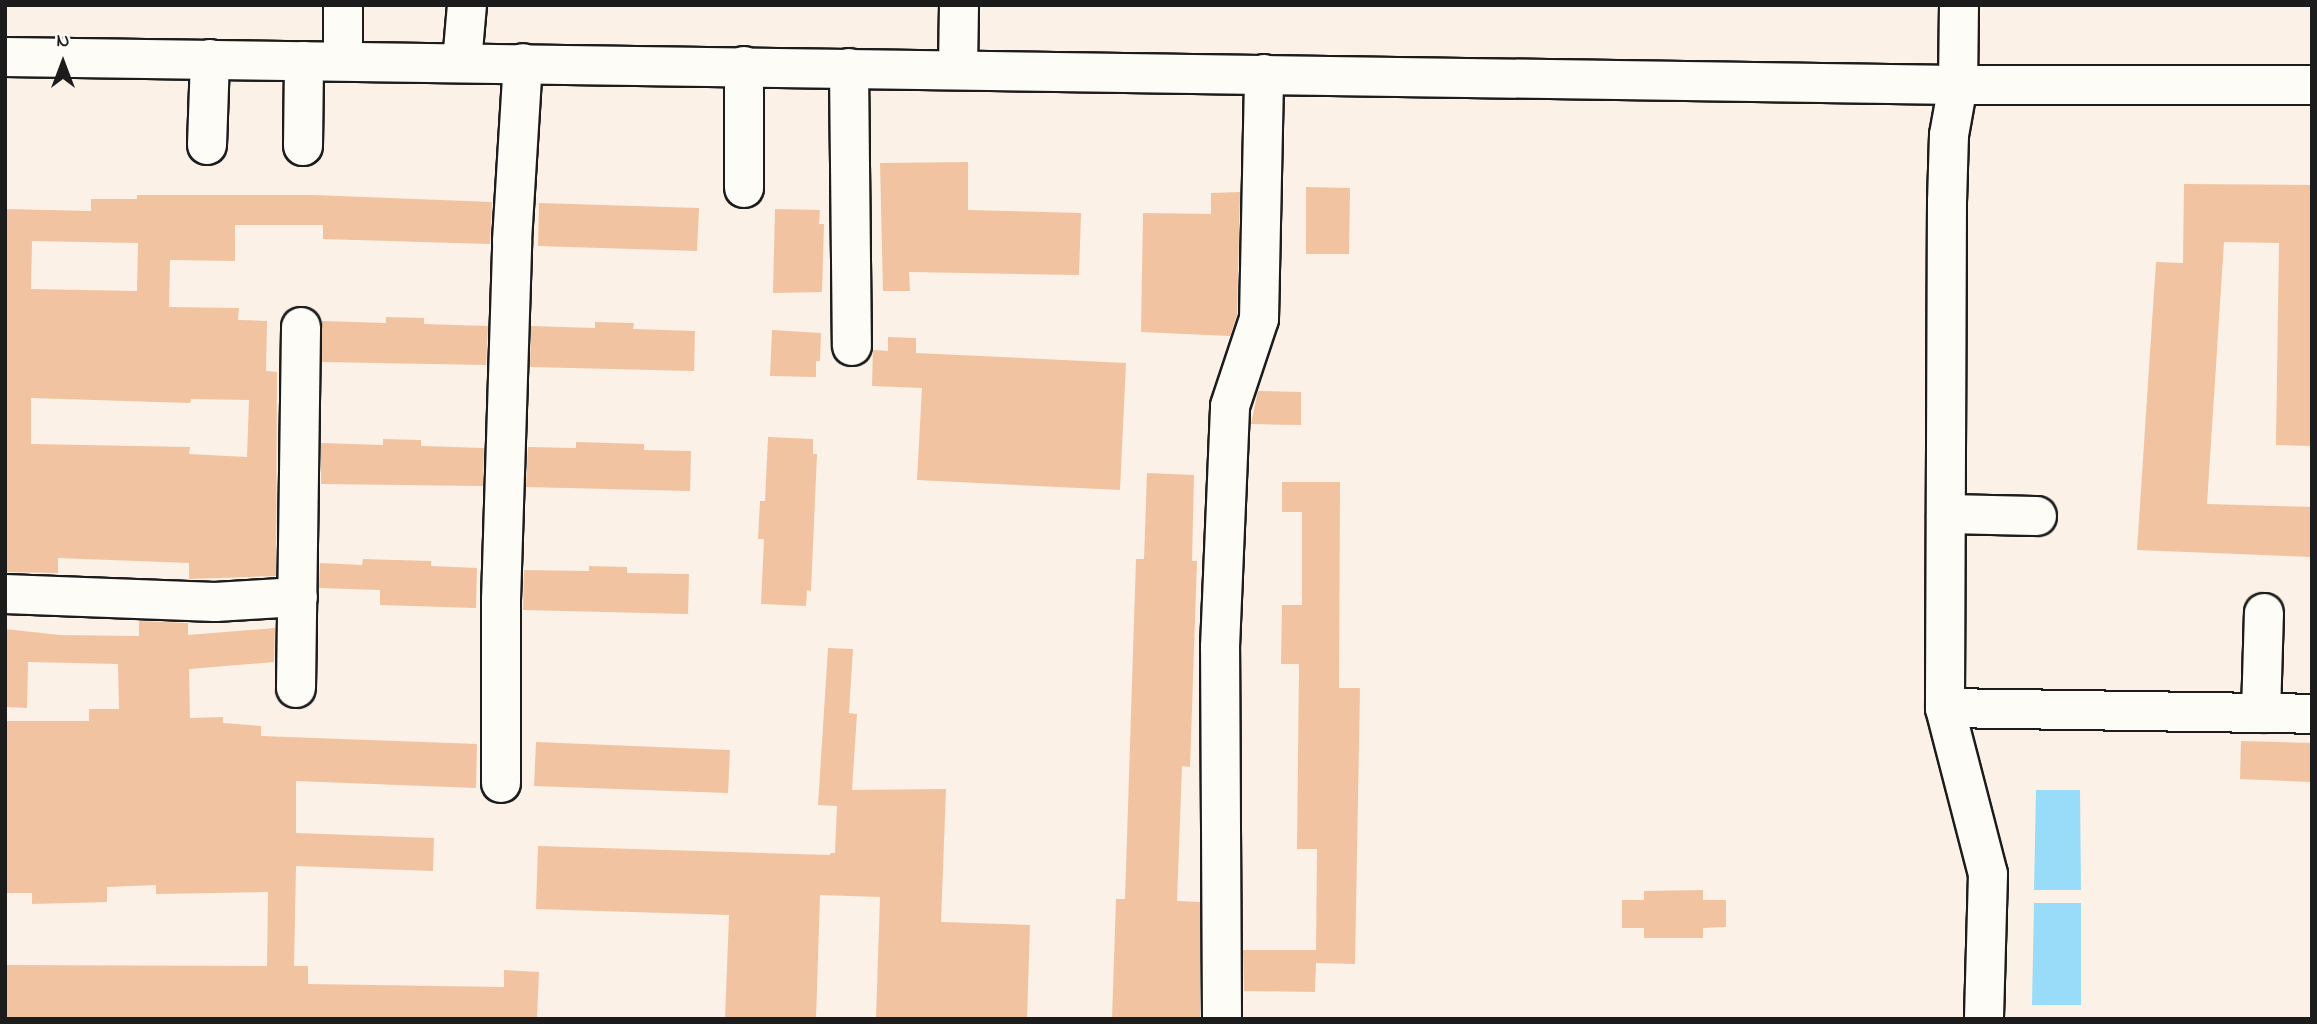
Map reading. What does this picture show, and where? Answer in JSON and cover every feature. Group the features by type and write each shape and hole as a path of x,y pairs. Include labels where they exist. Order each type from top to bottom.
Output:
{"street":[{"path":"343,5 343,61"},
{"path":"462,62 467,5"},
{"path":"958,69 959,5"},
{"path":"1959,5 1958,85 1949,135 1947,201 1945,708 1988,874 1984,1019"},
{"path":"5,57 523,62 1958,85 2312,85"},
{"path":"207,145 210,60"},
{"path":"303,146 304,61"},
{"path":"501,783 502,572 512,241 523,62"},
{"path":"744,66 744,188"},
{"path":"849,68 852,346"},
{"path":"1222,1019 1220,634 1230,407 1259,320 1264,74"},
{"path":"296,688 301,327"},
{"path":"1946,514 2037,516"},
{"path":"5,594 215,602 298,597"},
{"path":"2261,713 2264,613"},
{"path":"1945,708 2312,714"}],"water":[{"path":"2036,790 2080,790 2081,890 2034,890"},
{"path":"2034,903 2081,903 2081,1005 2032,1005"}],"building":[{"path":"968,162 968,210 1081,213 1079,275 909,272 910,291 883,291 880,163"},
{"path":"2184,184 2312,185 2312,446 2276,445 2279,243 2224,242 2207,504 2312,507 2312,557 2137,550 2156,262 2183,263"},
{"path":"1306,187 1350,188 1349,254 1306,254"},
{"path":"1240,192 1237,315 1230,336 1141,332 1143,213 1211,214 1211,193"},
{"path":"137,195 313,195 492,202 490,244 323,239 323,225 235,225 235,261 170,260 169,307 239,308 238,320 267,321 266,371 277,372 276,576 189,579 189,563 58,558 58,573 5,572 5,209 91,211 91,199 137,199","holes":["32,241 138,243 137,291 31,289","31,398 190,403 191,399 249,400 247,457 189,454 190,447 31,444"]},
{"path":"539,203 699,208 697,251 538,246"},
{"path":"775,209 820,210 819,224 824,224 822,292 773,293"},
{"path":"386,317 424,318 424,324 488,326 486,365 322,362 322,321 386,323"},
{"path":"595,322 634,323 633,329 695,331 694,371 530,367 531,326 595,328"},
{"path":"772,330 821,333 820,361 816,361 816,377 770,376"},
{"path":"888,337 916,338 916,353 1126,363 1120,490 917,480 922,388 872,386 873,350 888,351"},
{"path":"1258,391 1301,392 1301,425 1251,424"},
{"path":"768,437 813,439 813,454 817,454 811,591 807,590 806,606 761,604 764,539 758,539 760,501 765,501"},
{"path":"383,439 421,440 421,446 484,448 483,486 321,484 321,443 383,445"},
{"path":"576,442 644,444 644,450 691,451 690,491 526,487 528,447 576,448"},
{"path":"1147,473 1194,475 1192,561 1197,561 1190,767 1182,766 1177,901 1200,902 1200,1019 1112,1019 1116,899 1125,899 1136,559 1144,559"},
{"path":"1282,482 1340,482 1339,688 1360,688 1355,964 1316,963 1315,992 1244,991 1243,950 1316,950 1317,849 1297,849 1299,664 1281,664 1282,605 1302,605 1302,512 1282,512"},
{"path":"363,559 431,561 431,566 477,568 476,608 380,605 380,590 319,588 320,563 362,565"},
{"path":"589,566 627,567 627,573 689,574 688,614 523,610 524,570 589,571"},
{"path":"139,621 188,623 188,635 275,628 274,662 189,669 190,718 223,717 223,723 261,726 261,736 477,744 476,788 296,781 296,833 434,838 433,871 296,866 294,966 308,966 308,984 504,987 504,970 539,972 537,1019 5,1019 5,965 267,966 268,892 156,894 156,885 107,887 107,902 32,904 32,893 5,893 5,721 89,721 89,709 119,709 118,664 28,662 27,708 5,707 5,629 60,635 139,636"},
{"path":"828,648 853,649 849,713 857,714 852,790 946,789 941,922 1030,925 1027,1019 876,1019 880,897 820,895 816,1019 725,1019 729,915 536,909 538,846 830,855 835,853 837,806 818,805"},
{"path":"2241,741 2312,743 2312,782 2240,779"},
{"path":"536,742 730,750 728,793 534,786"},
{"path":"1703,890 1703,900 1726,900 1726,927 1703,928 1703,938 1644,938 1644,928 1622,928 1622,900 1644,900 1644,891"}]}
